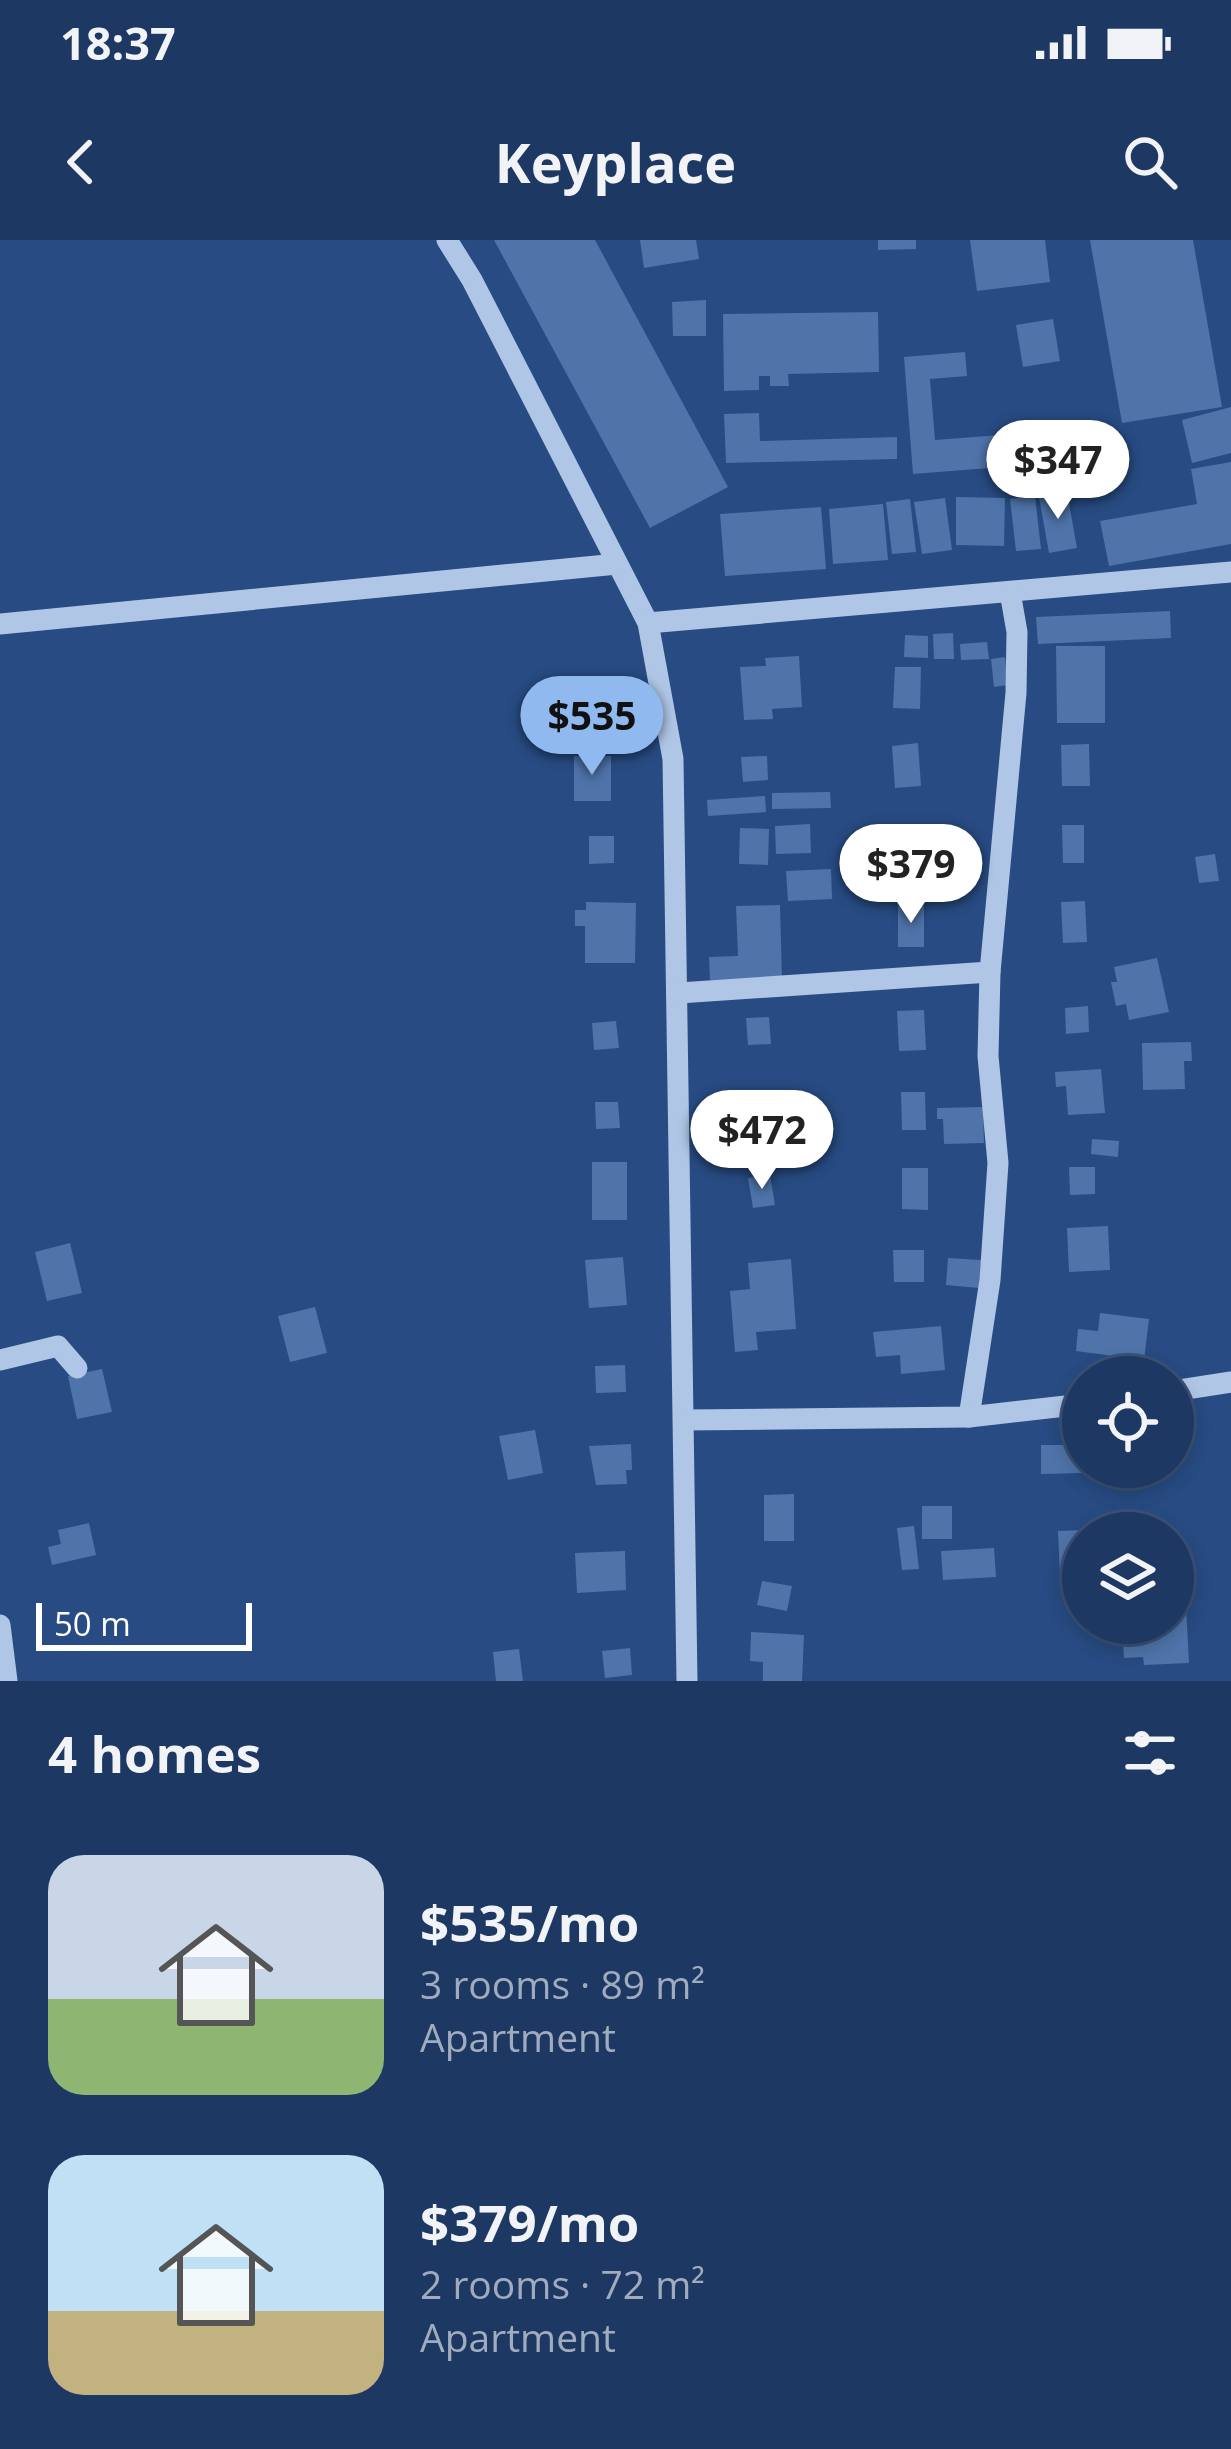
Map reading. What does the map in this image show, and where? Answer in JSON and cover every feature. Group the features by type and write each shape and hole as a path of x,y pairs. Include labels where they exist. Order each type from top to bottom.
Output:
{"street":[{"path":"447,240 472,280 647,623 673,759 687,1681"},
{"path":"0,624 617,564"},
{"path":"647,623 1231,572"},
{"path":"969,1417 990,1280 998,1163 988,1056 990,972 1016,693 1017,632 1010,592"},
{"path":"679,993 990,972"},
{"path":"0,1360 58,1346 77,1368"},
{"path":"1194,1388 1231,1382"},
{"path":"685,1420 969,1417 1062,1406"},
{"path":"0,1624 7,1681"}],"building":[{"path":"494,240 595,240 728,487 650,528"},
{"path":"640,240 696,240 699,259 644,268"},
{"path":"878,240 916,240 916,249 878,250"},
{"path":"970,240 1045,240 1050,282 977,291"},
{"path":"1090,240 1193,240 1222,407 1122,423"},
{"path":"706,300 706,336 673,336 672,302"},
{"path":"878,312 879,372 788,374 789,386 770,386 770,376 759,376 759,390 724,391 723,314"},
{"path":"1053,319 1060,361 1023,367 1016,325"},
{"path":"965,352 967,376 930,379 935,440 1000,435 1002,467 913,474 904,357"},
{"path":"1231,407 1231,453 1192,463 1182,420"},
{"path":"759,413 760,441 897,437 897,459 726,463 724,414"},
{"path":"1231,462 1231,544 1109,566 1100,521 1197,504 1191,469"},
{"path":"1067,492 1077,548 1049,553 1039,497"},
{"path":"1035,496 1041,549 1016,551 1010,499"},
{"path":"956,497 1005,498 1004,546 956,545"},
{"path":"945,498 952,550 922,554 914,502"},
{"path":"910,499 916,552 892,554 886,502"},
{"path":"883,504 888,560 833,564 829,509"},
{"path":"821,507 826,569 725,576 720,514"},
{"path":"1170,611 1171,638 1038,644 1036,617"},
{"path":"953,633 954,659 934,659 933,634"},
{"path":"905,635 928,636 928,658 904,657"},
{"path":"987,642 989,659 961,660 960,644"},
{"path":"1056,646 1105,646 1105,723 1057,723"},
{"path":"799,656 802,707 772,709 773,719 744,720 740,667 766,666 765,658"},
{"path":"1005,657 1008,685 994,687 991,659"},
{"path":"895,667 921,667 920,709 893,708"},
{"path":"918,743 921,786 895,788 892,746"},
{"path":"1089,744 1090,786 1062,786 1061,745"},
{"path":"574,756 611,756 611,801 574,801"},
{"path":"767,756 768,780 743,782 741,757"},
{"path":"830,792 831,808 772,809 772,793"},
{"path":"765,796 766,812 708,816 707,800"},
{"path":"810,824 811,853 776,854 775,826"},
{"path":"922,824 924,865 896,867 892,825"},
{"path":"1062,825 1084,825 1084,863 1063,863"},
{"path":"740,828 769,829 768,865 739,864"},
{"path":"589,836 614,836 614,863 589,864"},
{"path":"1215,854 1219,881 1199,883 1195,857"},
{"path":"831,869 832,899 788,901 786,871"},
{"path":"1085,901 1087,942 1063,943 1061,902"},
{"path":"586,902 636,903 635,963 585,963 585,926 575,926 575,910 586,910"},
{"path":"780,905 782,979 710,980 709,957 738,956 736,906"},
{"path":"898,906 924,906 924,947 898,947"},
{"path":"1157,958 1169,1012 1129,1020 1126,1004 1116,1006 1111,982 1117,982 1114,967"},
{"path":"1088,1006 1089,1032 1066,1034 1065,1008"},
{"path":"924,1010 926,1050 899,1051 897,1011"},
{"path":"769,1017 771,1044 748,1045 746,1018"},
{"path":"616,1021 619,1048 594,1050 592,1023"},
{"path":"1191,1042 1192,1061 1184,1061 1185,1089 1143,1090 1142,1043"},
{"path":"1101,1069 1105,1113 1068,1115 1066,1086 1056,1087 1055,1072"},
{"path":"901,1092 925,1092 926,1130 902,1130"},
{"path":"761,1096 772,1148 754,1152 746,1115 738,1117 734,1102"},
{"path":"595,1102 618,1102 620,1128 596,1129"},
{"path":"983,1107 984,1143 944,1144 943,1119 937,1119 937,1108"},
{"path":"1092,1139 1119,1141 1118,1157 1091,1154"},
{"path":"592,1162 627,1162 627,1220 592,1220"},
{"path":"1069,1167 1095,1167 1095,1194 1070,1195"},
{"path":"902,1168 928,1168 928,1210 902,1209"},
{"path":"770,1175 775,1205 753,1208 748,1178"},
{"path":"1108,1226 1110,1270 1069,1272 1067,1228"},
{"path":"70,1243 82,1293 47,1301 35,1252"},
{"path":"893,1250 924,1250 924,1282 894,1282"},
{"path":"623,1257 627,1305 589,1308 585,1260"},
{"path":"948,1258 981,1260 979,1288 946,1285"},
{"path":"791,1259 796,1329 756,1332 758,1350 735,1352 730,1291 750,1289 748,1263"},
{"path":"315,1307 327,1353 290,1362 278,1316"},
{"path":"1100,1313 1149,1319 1144,1356 1076,1351 1078,1329 1098,1331"},
{"path":"941,1326 945,1370 901,1374 900,1355 876,1357 873,1332"},
{"path":"625,1365 626,1392 596,1393 595,1366"},
{"path":"102,1369 112,1412 77,1419 68,1376"},
{"path":"535,1430 543,1473 508,1480 499,1436"},
{"path":"631,1444 627,1484 596,1485 589,1446"},
{"path":"1041,1445 1062,1445 1062,1474 1041,1474"},
{"path":"794,1494 794,1541 764,1541 764,1495"},
{"path":"922,1506 952,1506 952,1539 922,1539"},
{"path":"89,1523 96,1555 52,1565 48,1547 61,1544 58,1530"},
{"path":"914,1526 919,1569 902,1570 897,1528"},
{"path":"1058,1531 1062,1531 1062,1575 1060,1575"},
{"path":"994,1548 996,1577 943,1580 941,1551"},
{"path":"625,1551 626,1590 577,1593 575,1553"},
{"path":"762,1581 792,1586 787,1611 757,1605"},
{"path":"751,1632 804,1635 802,1681 763,1681 763,1662 750,1661"},
{"path":"1123,1644 1188,1644 1189,1663 1144,1665 1143,1657 1124,1658"},
{"path":"630,1648 632,1675 605,1678 602,1651"},
{"path":"519,1649 523,1681 496,1681 493,1652"}]}
